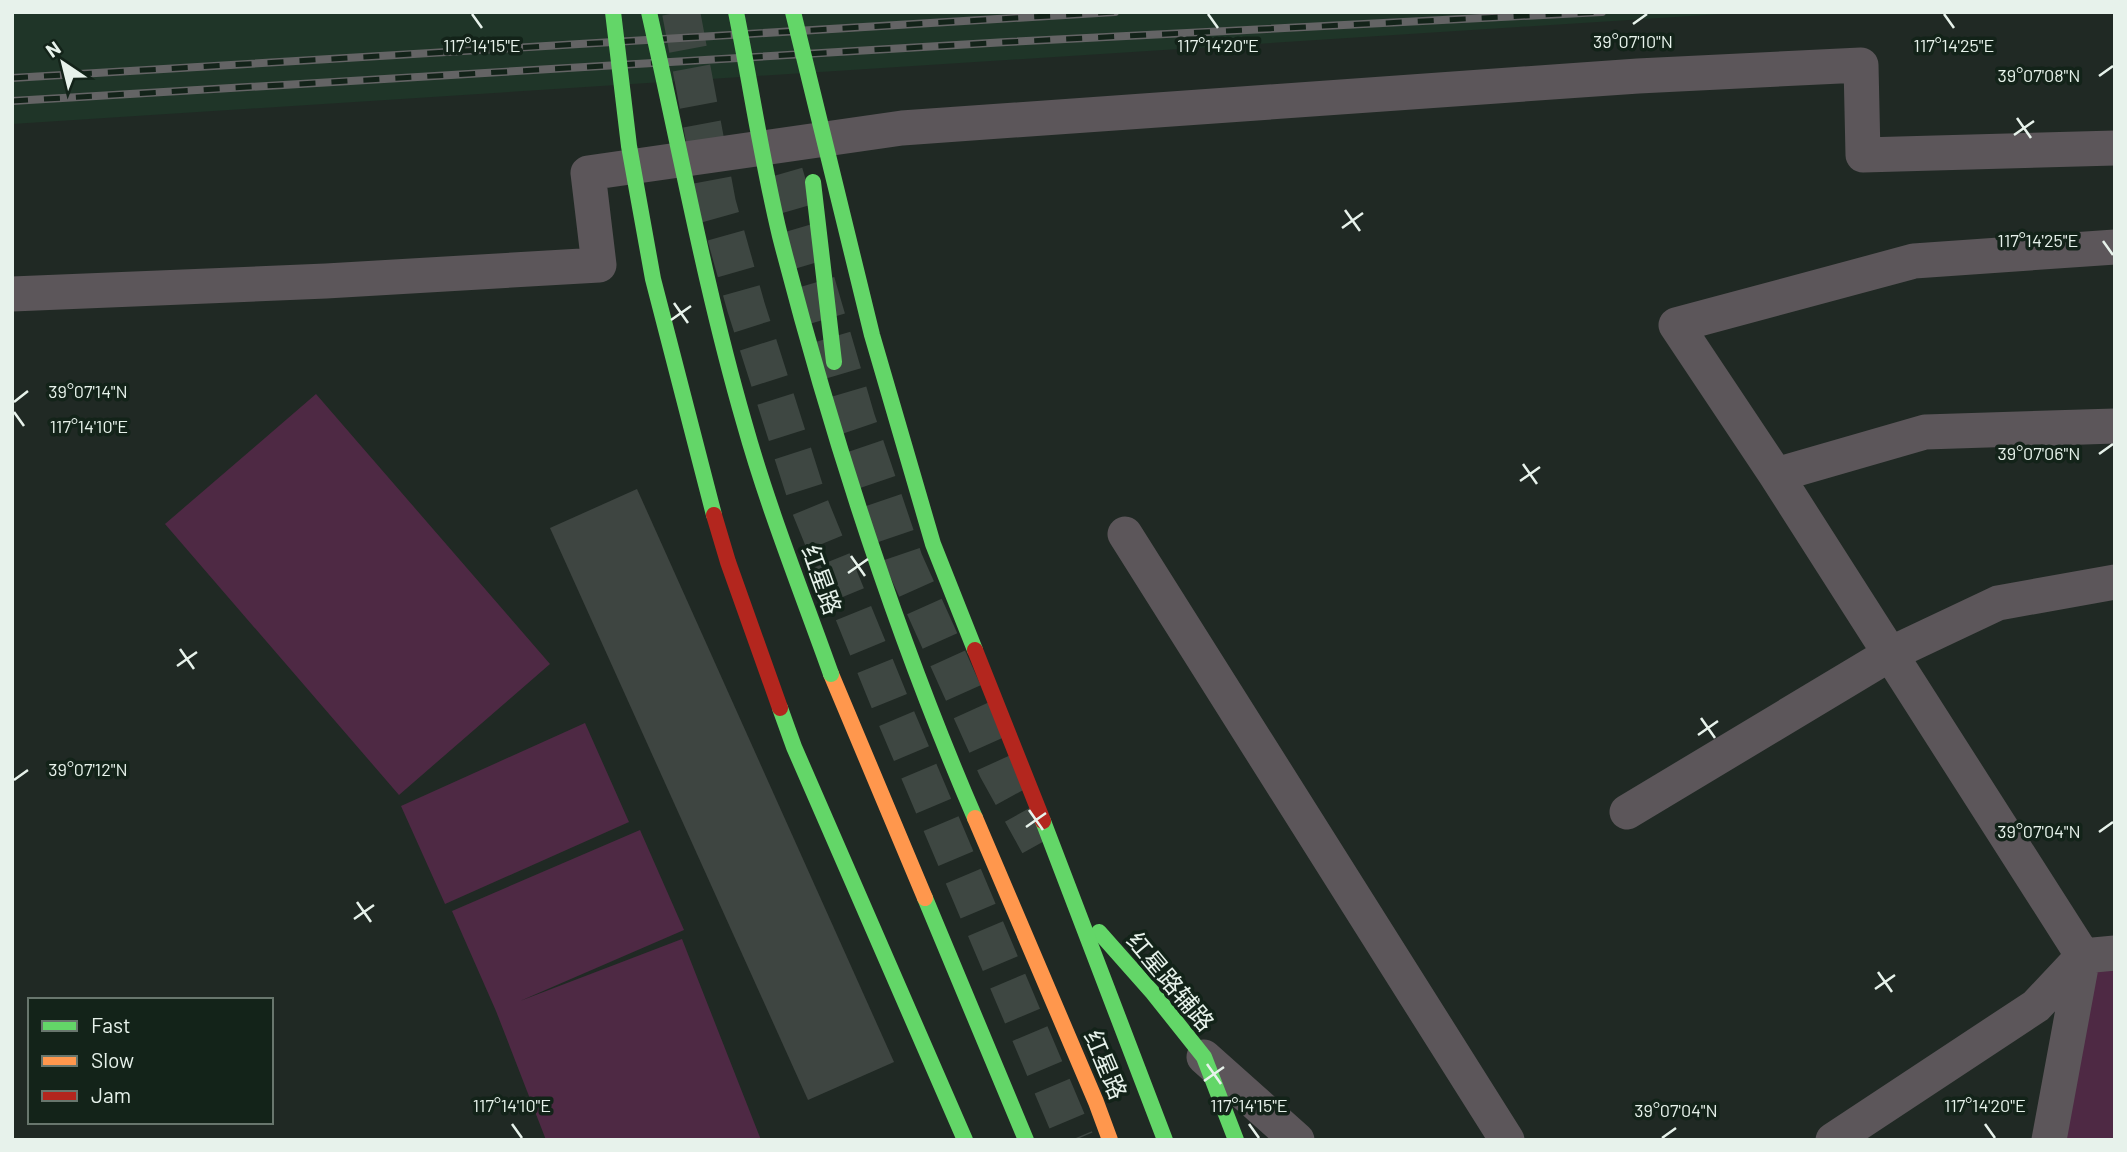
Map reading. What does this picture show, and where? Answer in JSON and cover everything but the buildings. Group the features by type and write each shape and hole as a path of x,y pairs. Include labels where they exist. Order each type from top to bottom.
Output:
{"main road":[{"path":"613,12 629,146 653,279 700,465 728,562 794,747 965,1140"},
{"name":"红星路","path":"649,12 711,300 761,480 831,674 1026,1140"},
{"name":"红星路","path":"736,12 780,234 848,475 904,643 950,760 1110,1140"},
{"path":"794,17 848,475"},
{"path":"794,17 872,335 933,544 1165,1140"},
{"name":"红星路辅路","path":"1098,932 1153,993 1204,1057 1236,1140"}],"street":[{"path":"12,294 326,281 600,265 588,173 902,128 1637,76 1861,65 1863,155 2115,148"},
{"path":"2049,1140 2099,955 1890,654 1676,325 1914,261 2115,247"},
{"path":"1776,475 1925,432 2115,426"},
{"path":"1125,534 1507,1140"},
{"path":"1628,812 1890,654 1998,603 2115,582"},
{"path":"1833,1140 2036,1006 2099,955"},
{"path":"1204,1057 1297,1140"}],"shaded area":[{"path":"12,12 1753,12 12,124"},
{"path":"316,394 550,664 399,795 165,524"},
{"path":"585,723 629,822 445,904 401,806"},
{"path":"640,830 684,930 520,1001 682,939 761,1140 546,1140 496,1011 452,911"},
{"path":"2115,967 2115,1140 2060,1140 2091,970"}],"tunnel":[{"path":"681,12 717,204 746,307 809,504 1075,1140"},
{"path":"784,173 856,419 904,561 997,768 1039,844"}],"railway":[{"path":"12,78 1115,12"},
{"path":"12,101 1007,42 1602,12"}],"traffic: fast":[{"path":"613,12 629,146 653,279 714,515"},
{"path":"649,12 705,269 744,422 785,549 831,674"},
{"path":"736,12 780,236 821,384 891,603 945,747 975,818"},
{"path":"793,12 872,335 933,544 975,650"},
{"path":"813,182 834,362"},
{"path":"780,708 794,747 965,1140"},
{"path":"1043,821 1165,1140"},
{"path":"925,898 1026,1140"},
{"path":"1099,932 1153,993 1204,1057 1236,1140"}],"traffic: slow":[{"path":"831,674 925,898"},
{"path":"975,818 1110,1140"}],"traffic: jam":[{"path":"714,515 780,708"},
{"path":"975,650 1043,821"}]}
